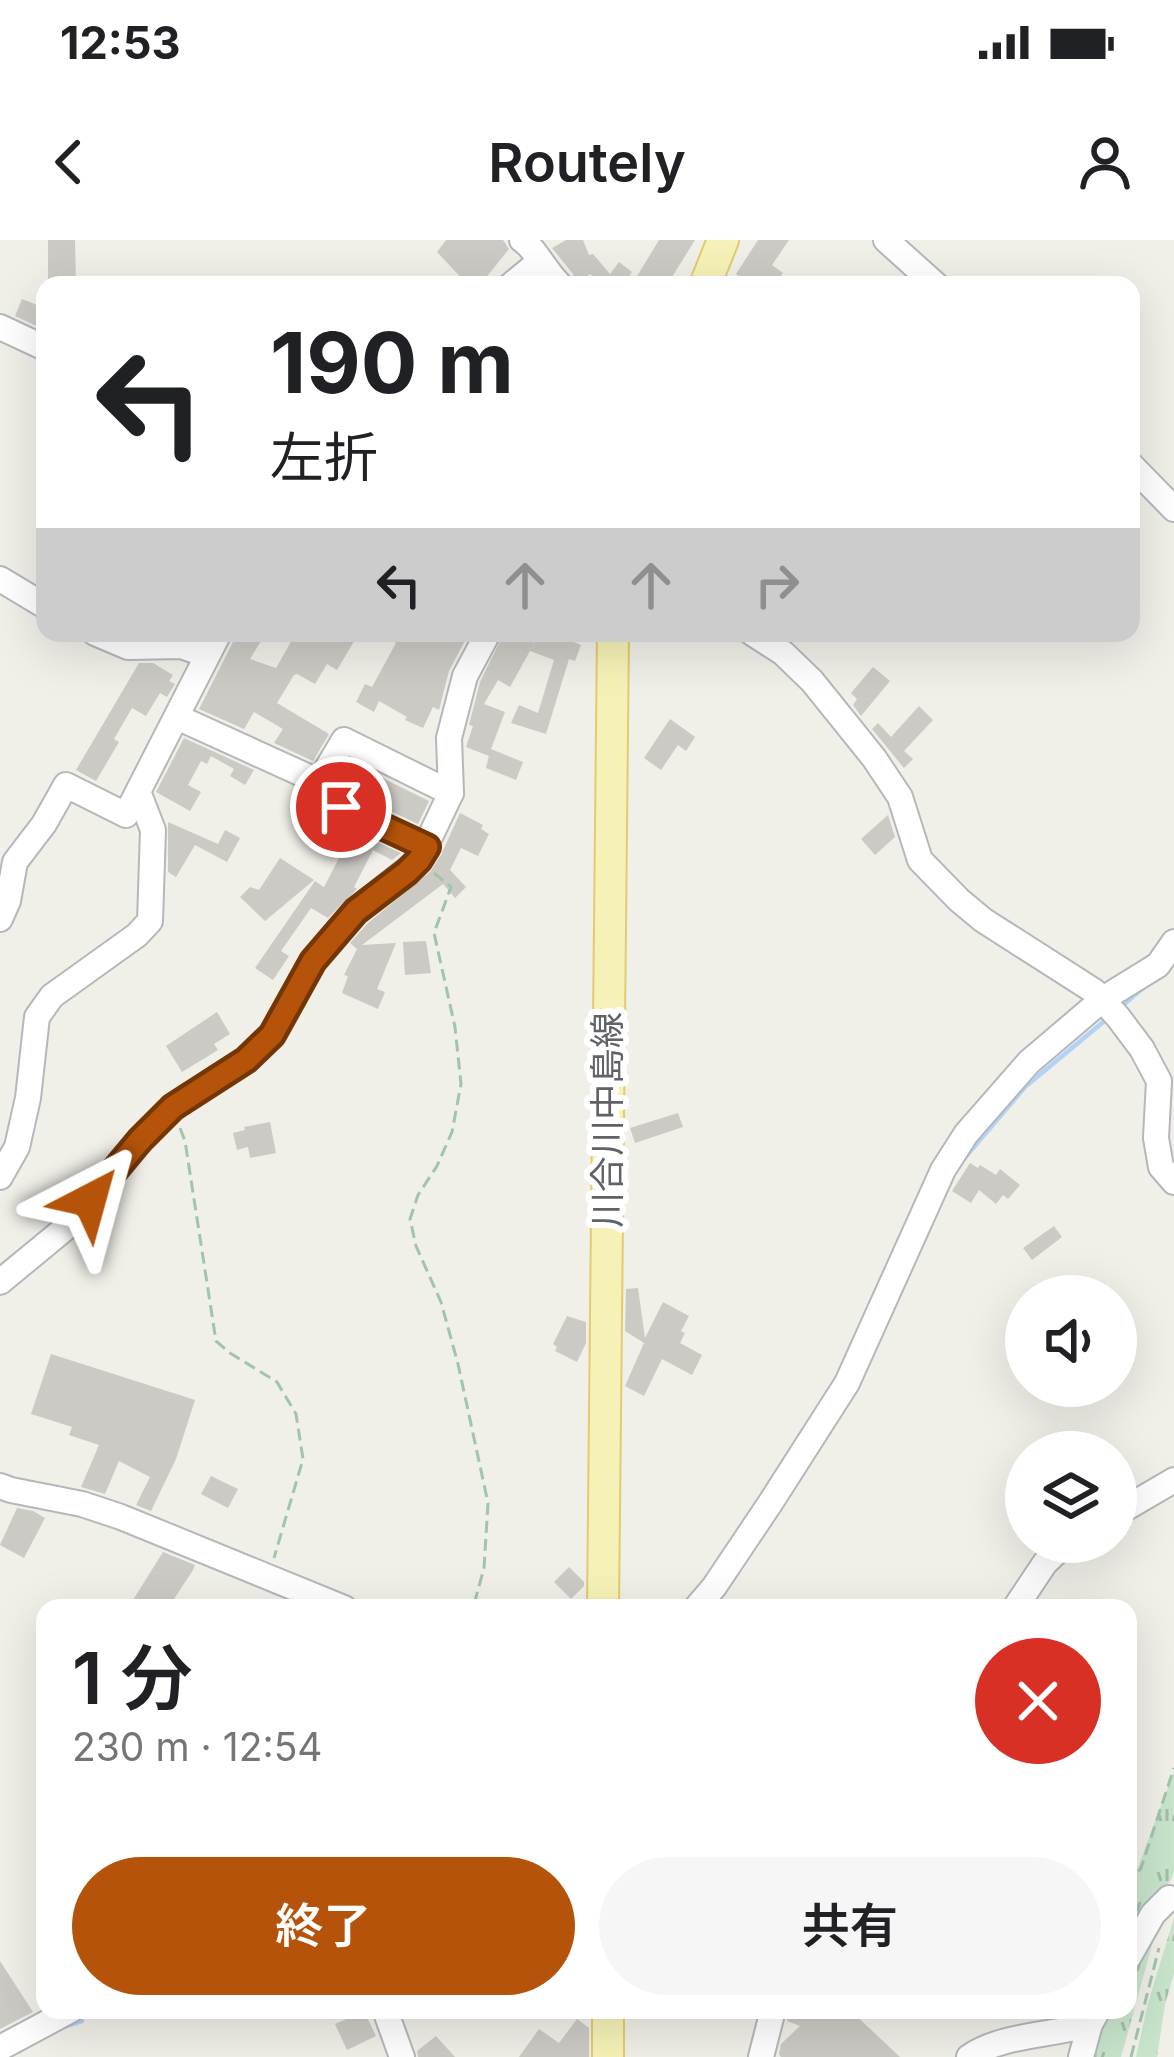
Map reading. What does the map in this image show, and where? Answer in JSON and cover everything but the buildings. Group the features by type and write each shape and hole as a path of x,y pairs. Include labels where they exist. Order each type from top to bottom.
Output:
{"main road":[{"path":"709,276 723,240"},
{"name":"川合川中島線","path":"603,1599 613,642"},
{"path":"608,2019 608,2057"}],"street":[{"path":"522,240 550,276"},
{"path":"886,240 926,276"},
{"path":"523,276 539,262"},
{"path":"0,327 36,344"},
{"path":"1140,474 1174,509"},
{"path":"0,579 36,601"},
{"path":"0,920 15,862 66,785 126,815 213,644 128,647 116,642"},
{"path":"0,1282 74,1220 173,1107 246,1060 272,1035 313,961 356,911 423,854 451,793 449,738 465,676 483,642"},
{"path":"766,642 812,681 900,797 920,860 983,920 1110,1008 1142,1049 1160,1081 1156,1138 1161,1167 1174,1182"},
{"path":"177,717 346,794 341,807 423,854"},
{"path":"319,782 344,740 451,793"},
{"path":"0,1178 17,1147 37,1017 52,996 150,921 153,830 140,794"},
{"path":"704,1599 848,1383 944,1170 966,1134 1029,1062 1110,1008 1158,965 1174,942"},
{"path":"1137,1502 1174,1480"},
{"path":"0,1486 121,1517 322,1599"},
{"path":"1021,1599 1045,1563"},
{"path":"1137,1942 1169,1898"},
{"path":"0,2048 54,2019"},
{"path":"388,2019 402,2057"},
{"path":"761,2057 771,2019"},
{"path":"969,2057 1087,2020 1081,2057"}],"path":[{"path":"423,854 451,887 434,933 455,1027 461,1084 452,1132 410,1219 416,1246 441,1302 488,1503 484,1568 475,1599"},
{"path":"173,1107 185,1142 216,1341 277,1382 296,1414 303,1460 269,1577"},
{"path":"1137,1874 1174,1768"},
{"path":"1131,2057 1163,1933"}],"green space":[{"path":"1174,1771 1174,1871 1137,1932 1137,1870"},
{"path":"1174,1918 1174,1974 1157,2057 1136,2057 1148,2003"},
{"path":"1159,1920 1137,1999 1137,1955"},
{"path":"1102,2019 1132,2019 1121,2057 1087,2057"}],"waterway":[{"path":"1121,1007 1144,987"},
{"path":"962,1161 1025,1087 1108,1018"},
{"path":"66,2026 82,2021"}],"route":[{"path":"90,1200 173,1107 246,1060 272,1035 313,961 356,911 407,872 427,847 341,807"}]}
